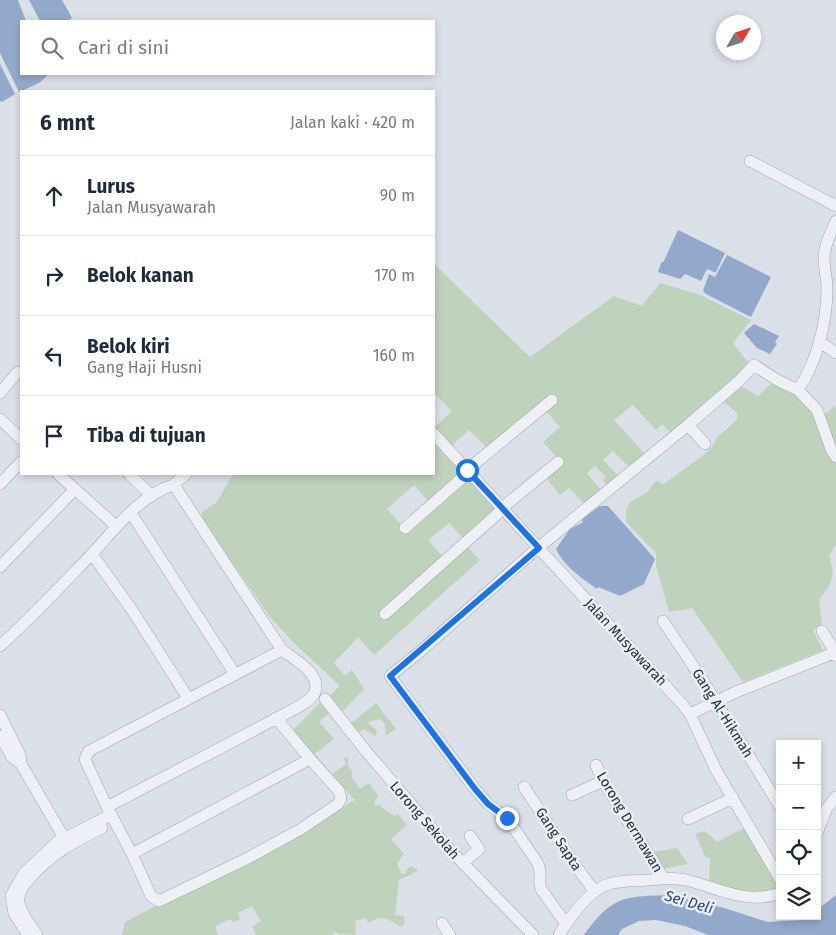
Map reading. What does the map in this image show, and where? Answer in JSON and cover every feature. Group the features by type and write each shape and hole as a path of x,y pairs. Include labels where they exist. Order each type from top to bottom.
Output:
{"street":[{"path":"750,160 836,206"},
{"path":"798,390 820,342 827,286 824,257 832,244 836,221"},
{"path":"820,342 836,352"},
{"path":"566,924 541,889 541,869 507,818 488,804 475,789 390,676 539,548 688,426 739,382 754,365 777,380 798,390 817,410 831,450 836,457"},
{"path":"0,393 20,371"},
{"path":"405,528 468,471 552,400"},
{"path":"0,418 20,438"},
{"path":"688,426 706,444"},
{"name":"Jalan Musyawarah","path":"435,435 661,680 690,714 713,763 778,875"},
{"path":"385,614 503,508 558,462"},
{"path":"0,484 20,463"},
{"path":"59,475 116,526"},
{"path":"130,475 152,496"},
{"path":"0,646 44,604 116,526 152,496 172,485 184,475"},
{"path":"28,935 14,913 11,896 66,841 306,702 313,697 315,691 315,684 309,672 282,650 176,488 172,485"},
{"path":"0,567 75,489"},
{"path":"131,513 235,674"},
{"path":"92,554 132,610 188,698"},
{"name":"Gang Al-Hikmah","path":"663,621 776,800"},
{"path":"690,714 736,692 835,654 822,630"},
{"path":"276,718 339,791 341,799 338,804 301,829 246,859 159,901 151,896 87,764 86,754 94,747 282,650"},
{"name":"Lorong Sekolah","path":"325,699 365,750 452,852 533,935"},
{"path":"0,715 20,755 21,764"},
{"path":"0,736 12,757 21,764 66,841"},
{"path":"132,854 310,759"},
{"name":"Lorong Dermawan","path":"596,765 603,781 664,879"},
{"path":"572,795 603,781"},
{"name":"Gang Sapta","path":"524,787 595,892"},
{"path":"818,830 829,804 836,797"},
{"path":"688,818 733,798"},
{"path":"463,862 480,849 470,836"},
{"path":"559,935 566,924 595,892 614,882 664,879 687,880 754,898 776,893"},
{"path":"18,888 18,898 21,907 37,935"},
{"path":"442,923 450,935"}],"green space":[{"path":"435,265 530,357 614,296 642,306 660,283 700,295 751,320 733,343 751,366 672,434 662,424 656,430 633,405 614,420 646,455 630,468 613,451 603,460 619,477 608,487 603,480 606,477 595,466 587,473 602,492 586,505 569,488 560,495 545,476 561,462 543,442 560,427 545,410 488,449 469,430 451,446 435,427 452,411 435,394"},
{"path":"773,382 797,392 816,411 836,463 836,544 829,556 832,569 830,584 819,600 822,625 813,630 823,650 743,682 692,608 669,612 656,565 656,553 626,522 626,512 629,503 647,492 656,481 664,484 705,454 712,447 717,437 737,420 737,413 722,400 741,386 758,396"},
{"path":"836,406 836,452 822,416"},
{"path":"435,441 464,473 430,503 414,485 387,509 407,531 467,477 499,510 465,540 449,523 428,540 445,559 466,545 480,560 374,655 358,637 334,663 345,676 352,670 364,689 342,712 328,697 339,687 338,684 293,642 270,617 202,519 202,512 217,502 232,476 435,475"},
{"path":"323,700 331,712 319,722 334,739 315,754 332,774 346,764 344,759 346,757 349,760 347,763 353,773 351,776 360,789 369,783 378,796 374,803 376,806 379,804 394,816 398,814 407,825 391,839 404,854 397,864 401,873 405,874 411,866 418,871 399,880 395,915 404,916 405,923 401,927 381,918 368,923 366,918 355,921 356,934 339,934 334,932 332,935 255,935 252,927 261,921 252,906 238,913 240,919 234,922 230,919 215,926 218,935 122,935 125,922 323,819 355,800 292,731"},
{"path":"376,703 396,729 386,736 385,724 380,719 368,723 376,730 375,736 364,729 360,732 348,726"},
{"path":"748,826 776,876 776,889 752,893 709,883 710,858 706,858 695,834 705,831 717,842"},
{"path":"677,848 688,864 662,869 652,852"}],"water":[{"path":"0,0 18,0 26,20 20,20 20,75 47,76 39,83 19,92 0,53"},
{"path":"29,0 62,0 72,18 69,20 39,20"},
{"path":"0,64 15,94 2,102 0,101"},
{"path":"678,230 725,253 716,272 707,269 701,281 685,274 680,279 658,272"},
{"path":"727,255 771,277 751,317 703,291 709,274 715,277"},
{"path":"754,324 779,336 775,342 777,344 770,354 757,348 744,333"},
{"path":"600,506 608,506 655,559 644,584 620,596 598,587 597,589 568,566 556,549 570,529 582,523 583,518"},
{"name":"Sei Deli","path":"671,895 724,908 768,922 821,920 821,907 836,895 836,935 708,935 685,926 656,920 639,921 622,929 618,935 584,935 603,912 612,905 642,896"}],"route":[{"path":"467,470 539,548 390,676 391,680 475,789 488,804 507,818"}]}
